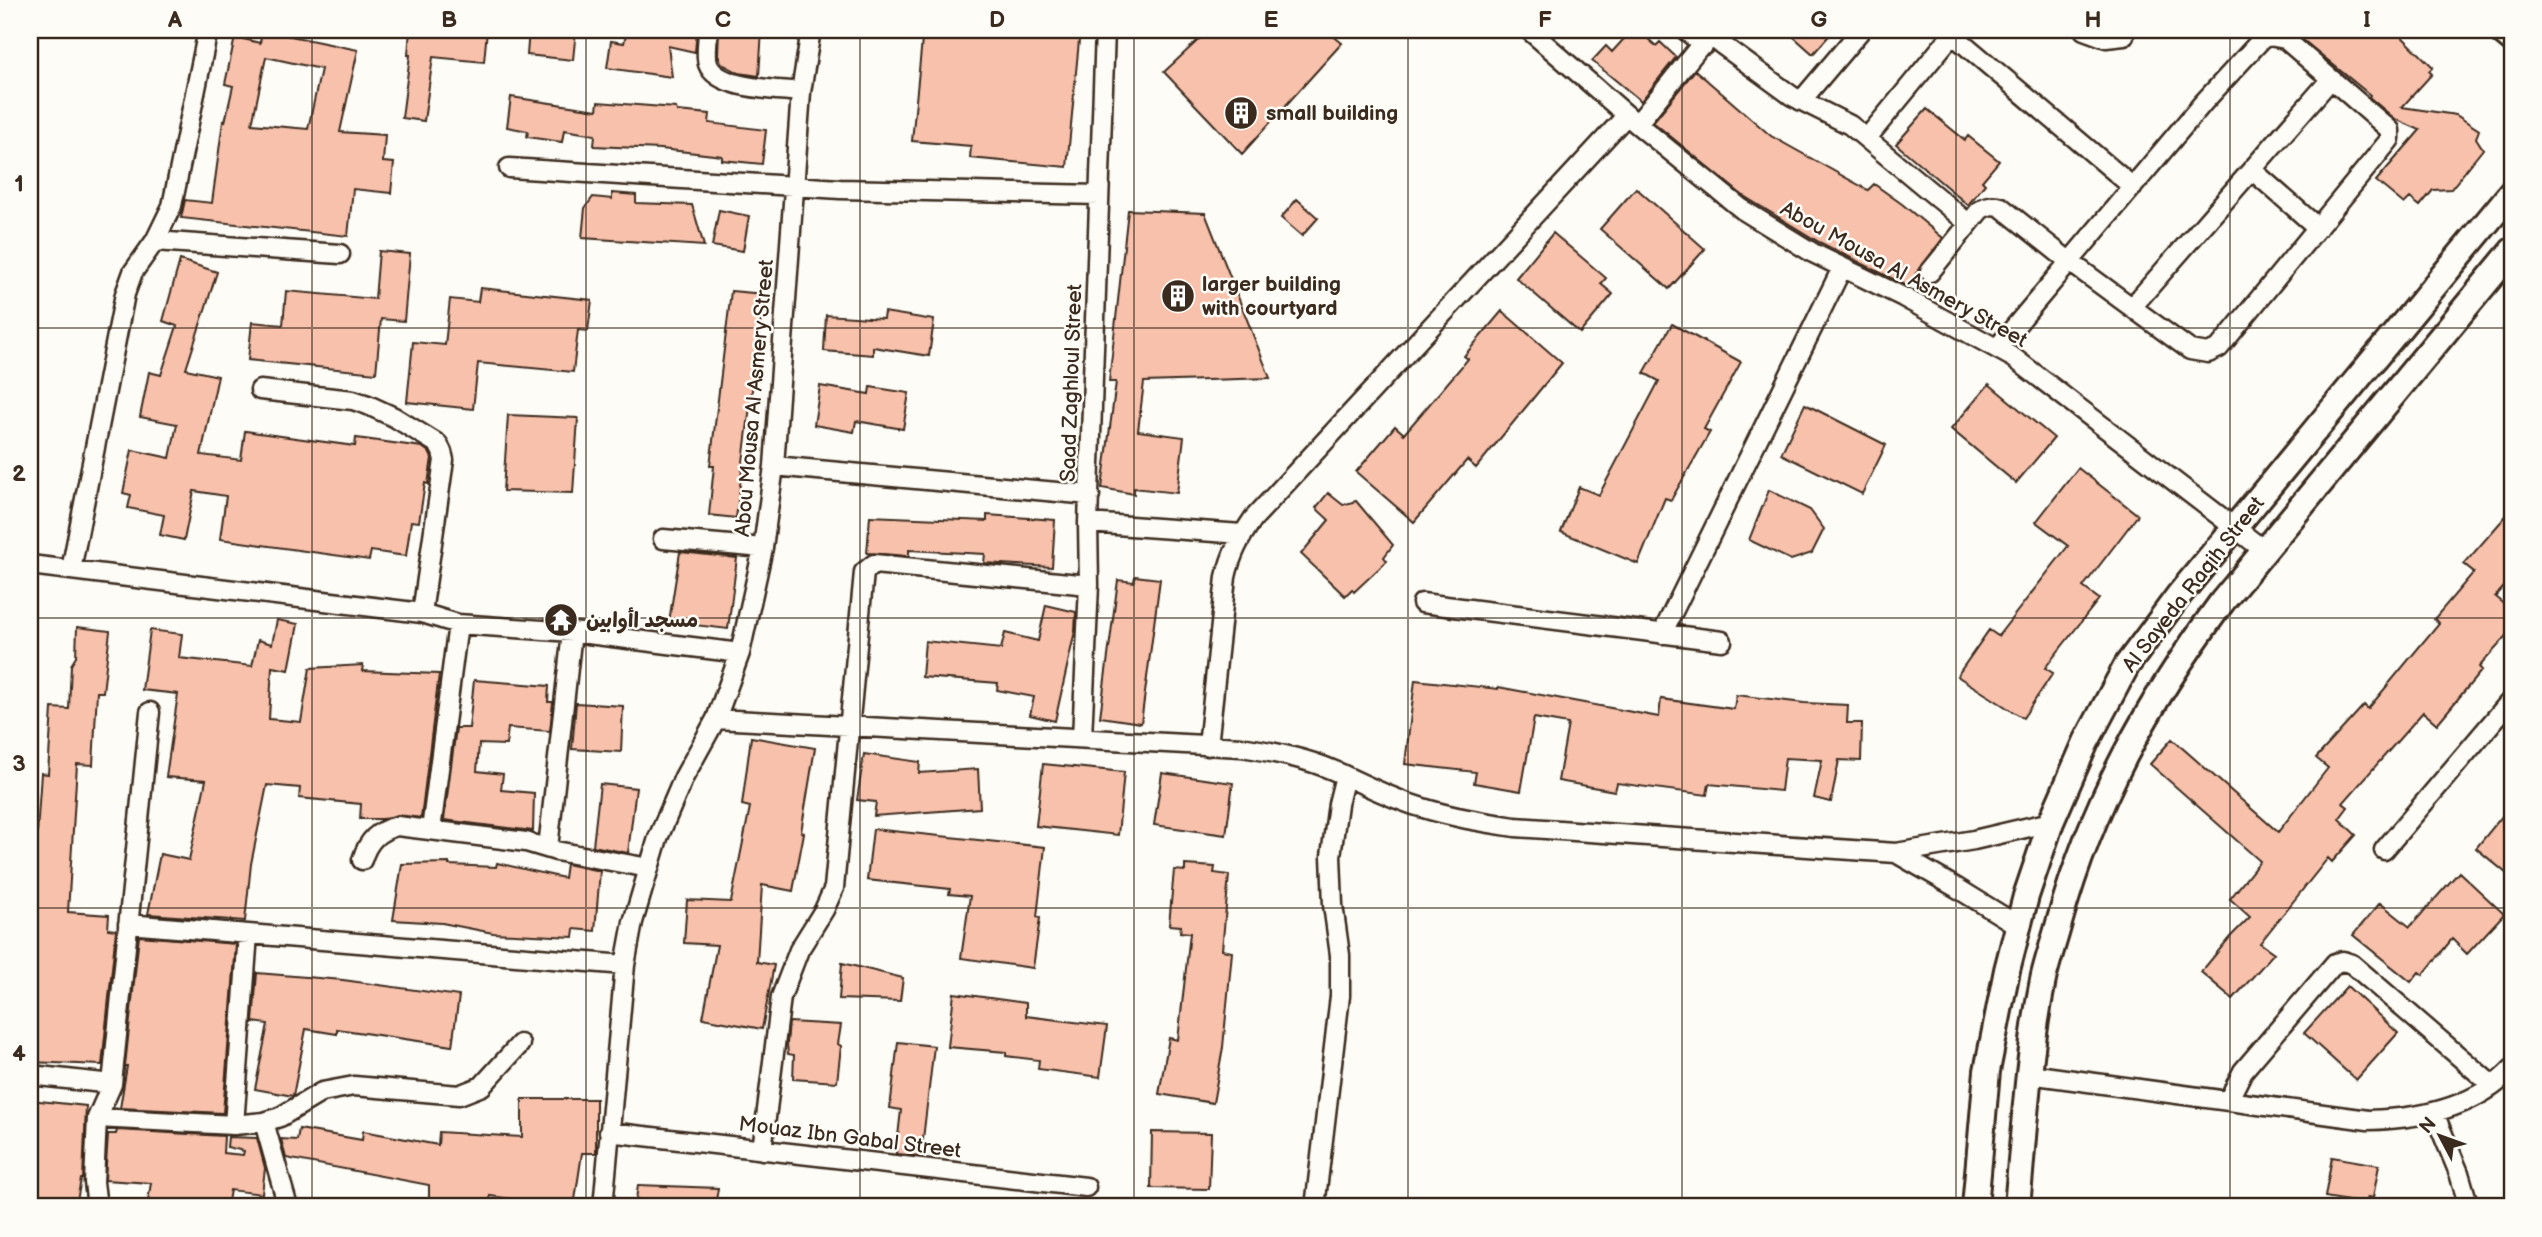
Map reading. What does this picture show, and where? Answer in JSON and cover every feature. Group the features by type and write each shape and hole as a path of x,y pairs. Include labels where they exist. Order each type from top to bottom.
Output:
{"street":[{"path":"71,570 125,294 133,272 155,240 172,206 208,30"},
{"path":"708,30 708,64 719,78 734,84 802,92"},
{"name":"Abou Mousa Al Asmery Street","path":"603,1207 625,965 633,922 658,838 684,777 716,719 740,653 763,548 774,466 802,92 811,30"},
{"name":"Saad Zaghloul Street","path":"1082,738 1105,30"},
{"name":"Abou Mousa Al Asmery Street","path":"1529,30 1632,120 1743,210 1774,231 1903,297 2030,369 2265,551"},
{"path":"1685,30 1709,37 1801,101 1850,125 1968,223"},
{"path":"1801,101 1861,30"},
{"path":"2084,30 2106,38 2124,36"},
{"path":"2500,30 2512,40"},
{"path":"1867,138 1954,32 2133,187"},
{"path":"1930,272 1968,223 1985,206 1996,205 2070,262 2190,350 2201,354 2214,351 2387,143 2390,135 2386,126 2285,40 2269,36 2262,38 2255,43 2070,262 1997,348"},
{"path":"1208,746 1226,577 1242,534 1709,37"},
{"path":"2132,307 2331,79"},
{"path":"509,168 796,187 1100,195"},
{"path":"2252,170 2318,228"},
{"name":"Al Sayeda Raqih Street","path":"1975,1207 1987,1071 2017,925 2051,822 2086,742 2127,665 2179,595 2512,192"},
{"path":"155,240 340,254"},
{"name":"Al Sayeda Raqih Street","path":"2017,1207 2029,1074 2044,978 2088,835 2115,773 2146,713 2221,602 2512,251"},
{"path":"1662,634 1842,268"},
{"path":"260,390 353,400 387,414 438,444 444,460 422,613"},
{"path":"774,466 1090,495"},
{"path":"1088,523 1242,534"},
{"path":"663,539 763,548"},
{"path":"30,566 422,613 458,624 572,632 740,653"},
{"path":"762,1150 781,997 799,950 824,910 834,888 862,576 870,566 1089,585"},
{"path":"1422,603 1722,641"},
{"path":"431,830 458,624"},
{"path":"548,848 572,632"},
{"path":"2384,850 2512,699"},
{"path":"97,1207 94,1182 97,1118 112,1084 150,712"},
{"path":"716,719 1082,738 1268,752 1299,759 1419,806 1465,819 1515,827 1896,853 2051,822"},
{"path":"1315,1207 1340,996 1340,955 1333,905 1331,856 1345,776"},
{"path":"362,860 366,847 374,837 384,829 397,826 526,842 649,868"},
{"path":"1896,853 2017,925"},
{"path":"128,923 625,965"},
{"path":"234,1125 248,934"},
{"path":"2228,1101 2243,1071 2335,963 2343,961 2352,964 2492,1085"},
{"path":"1994,1033 2034,1039"},
{"path":"97,1118 234,1125 264,1122 280,1117 314,1096 337,1088 354,1086 459,1095 472,1091 491,1078 520,1044"},
{"path":"2029,1074 2368,1120 2401,1119 2434,1113 2474,1097 2512,1069"},
{"path":"30,1075 112,1084"},
{"path":"2434,1113 2459,1173 2469,1207"},
{"path":"264,1122 288,1207"},
{"name":"Mouaz Ibn Gabal Street","path":"609,1132 1086,1187"}],"building":[{"path":"262,30 358,50 340,132 385,135 383,162 394,163 391,193 353,189 348,236 181,218 185,200 212,203 223,121 225,122 233,86 225,84 235,37 260,43","holes":["266,57 321,69 308,129 252,124"]},
{"path":"410,30 487,30 484,62 433,57 424,121 402,118 410,55"},
{"path":"529,30 576,30 573,60 527,55"},
{"path":"627,30 697,30 695,52 668,46 672,77 607,68 611,41 624,43"},
{"path":"719,30 762,30 759,76 739,73 722,64 718,55"},
{"path":"923,30 1080,30 1067,167 970,158 971,146 912,141"},
{"name":"small building","path":"1209,30 1326,30 1342,43 1242,154 1164,72"},
{"path":"1632,30 1638,30 1656,46 1660,42 1676,57 1641,101 1592,61 1606,46 1612,52"},
{"path":"1786,30 1834,30 1813,54"},
{"path":"2291,30 2395,30 2433,67 2429,71 2432,74 2402,107 2456,115 2479,130 2476,138 2483,149 2451,189 2433,190 2420,206 2410,198 2404,204 2376,181 2420,130 2395,119"},
{"path":"1695,70 1771,136 1868,190 1874,184 1943,238 1907,286 1819,242 1742,195 1653,122"},
{"path":"511,97 597,110 598,102 676,108 677,111 710,114 709,123 766,130 762,164 661,149 594,146 595,135 564,130 562,142 527,137 528,131 507,127"},
{"path":"1927,109 1965,140 1968,136 1999,161 1982,181 1985,184 1968,205 1896,144"},
{"path":"1636,188 1705,249 1669,289 1600,229"},
{"path":"612,193 636,195 636,203 692,205 704,246 582,238 585,208 593,197 612,199"},
{"path":"1297,199 1318,218 1302,236 1281,218"},
{"path":"719,210 749,216 743,251 712,246"},
{"name":"larger building with courtyard","path":"1128,210 1205,213 1270,378 1144,382 1138,431 1184,437 1177,493 1134,488 1134,494 1102,488 1116,382 1109,382"},
{"path":"1553,233 1606,278 1601,284 1613,294 1580,333 1516,278"},
{"path":"379,251 410,254 404,321 381,319 376,373 248,360 252,322 283,325 286,291 375,299"},
{"path":"180,260 217,272 186,369 218,376 201,455 241,460 245,431 355,446 356,438 422,447 432,458 419,522 411,521 406,556 371,551 369,560 220,539 226,496 194,491 184,540 160,535 164,515 128,508 131,495 123,493 132,450 170,458 177,424 140,417 149,372 161,375 177,326 163,321"},
{"path":"480,288 592,300 588,331 578,330 573,372 478,363 473,409 407,402 413,342 445,345 450,299 478,302"},
{"path":"731,291 764,294 736,518 709,515 714,466 710,466"},
{"path":"1502,311 1562,363 1476,468 1467,460 1414,522 1356,472 1395,426 1404,434 1468,359 1464,356"},
{"path":"884,312 934,320 929,356 873,347 873,355 824,351 826,315 883,319"},
{"path":"1672,324 1741,362 1704,429 1710,432 1671,500 1665,498 1638,564 1561,532 1579,487 1599,495 1659,381 1644,373"},
{"path":"1989,384 2054,438 2016,483 1951,429"},
{"path":"820,386 869,394 870,387 909,393 903,429 856,421 854,432 814,425"},
{"path":"1805,404 1886,445 1862,494 1781,454"},
{"path":"508,415 578,418 573,493 503,491"},
{"path":"2078,468 2138,515 2083,587 2099,599 2045,668 2053,673 2023,718 1957,676 1989,630 1998,636 2068,546 2036,522"},
{"path":"1769,490 1810,510 1824,529 1812,553 1791,560 1749,540"},
{"path":"1328,493 1343,505 1356,501 1393,545 1384,557 1387,561 1354,592 1352,589 1345,596 1301,554 1329,520 1316,508"},
{"path":"2512,509 2512,578 2495,597 2512,611 2512,630 2479,667 2482,670 2437,724 2423,712 2343,803 2348,807 2339,819 2356,835 2332,862 2328,858 2260,943 2274,953 2233,999 2201,972 2250,917 2230,899 2260,861 2150,764 2172,739 2278,832 2328,768 2316,758 2364,705 2368,709 2439,623 2434,619 2474,572 2464,564"},
{"path":"987,515 1055,520 1052,567 984,563 985,554 909,550 909,556 867,553 870,516 987,521"},
{"path":"680,552 737,558 728,629 669,622"},
{"path":"1135,576 1160,579 1141,723 1100,717 1118,580 1134,582"},
{"path":"1046,605 1076,612 1075,631 1055,721 1030,715 1034,697 997,690 998,683 922,677 925,641 1001,649 1005,633 1038,641"},
{"path":"277,620 298,624 289,670 272,667 269,719 301,722 310,668 363,665 362,671 439,674 421,818 398,815 383,819 360,819 361,804 299,798 300,788 267,785 251,864 245,921 148,914 160,854 189,860 206,780 166,777 178,694 142,690 150,630 182,634 179,658 252,666 258,640 272,644"},
{"path":"77,627 110,631 103,692 97,692 93,765 77,764 68,912 109,915 108,929 116,930 102,1065 30,1062 32,908 41,773 48,774 52,708 69,709 71,665 76,657"},
{"path":"474,680 549,686 548,702 553,702 550,731 508,728 506,745 479,744 477,771 503,774 501,790 534,793 533,831 444,820 456,728 469,728"},
{"path":"1415,680 1498,687 1659,717 1661,699 1734,709 1736,695 1848,705 1847,723 1862,723 1861,761 1839,760 1831,802 1814,798 1822,760 1785,758 1781,791 1709,784 1707,795 1617,783 1615,791 1558,781 1568,724 1534,718 1521,791 1474,783 1476,772 1405,764"},
{"path":"576,703 623,706 621,752 572,749"},
{"path":"751,737 815,748 793,891 762,885 757,962 774,965 762,1029 703,1018 717,945 684,943 687,900 731,902 750,807 742,805"},
{"path":"864,754 920,762 919,773 978,769 980,808 874,816 876,802 857,800"},
{"path":"1043,764 1124,772 1118,835 1036,826"},
{"path":"1162,773 1233,783 1226,835 1154,825"},
{"path":"600,784 636,788 628,853 593,846"},
{"path":"2512,804 2512,878 2476,848"},
{"path":"873,829 1045,847 1033,968 961,958 970,896 949,894 950,889 867,880"},
{"path":"449,863 496,867 497,863 564,878 566,864 600,871 595,931 574,929 573,937 493,933 442,923 393,920 402,864"},
{"path":"1185,865 1215,867 1214,873 1229,875 1222,950 1232,952 1223,1047 1213,1103 1159,1094 1169,1038 1178,1040 1190,933 1180,932 1181,926 1169,925 1174,870 1185,871"},
{"path":"2459,872 2504,914 2467,954 2452,939 2423,975 2419,972 2411,982 2353,935 2380,903 2410,927"},
{"path":"139,936 236,944 223,1113 120,1108 127,1066"},
{"path":"842,963 903,978 900,1001 839,999"},
{"path":"257,973 343,980 459,996 452,1046 337,1029 337,1034 306,1029 293,1096 255,1089 268,1024 253,1022"},
{"path":"2347,986 2398,1033 2356,1080 2304,1033"},
{"path":"954,993 1026,1003 1026,1016 1107,1026 1100,1077 1038,1069 1039,1060 1006,1056 1006,1052 948,1047"},
{"path":"789,1022 841,1025 837,1082 793,1079 794,1055 788,1054 787,1044"},
{"path":"898,1042 934,1046 921,1156 896,1154 901,1110 890,1108"},
{"path":"522,1099 596,1099 596,1153 582,1153 574,1207 531,1207 532,1202 490,1196 491,1207 429,1207 429,1185 286,1158 281,1139 297,1140 299,1129 362,1140 363,1131 438,1145 439,1132 522,1137"},
{"path":"30,1100 86,1106 83,1179 77,1201 30,1201"},
{"path":"117,1130 224,1136 223,1153 243,1155 244,1151 227,1147 228,1137 257,1138 265,1168 262,1194 230,1190 227,1207 147,1207 151,1183 105,1180 108,1134 116,1134"},
{"path":"1152,1132 1211,1133 1209,1189 1151,1188"},
{"path":"2332,1157 2379,1165 2373,1198 2368,1197 2366,1204 2325,1197"},
{"path":"638,1185 718,1188 715,1207 635,1207"}],"place":[{"name":"small building","path":"1241,113"},
{"name":"larger building with courtyard","path":"1178,296"},
{"name":"مسجد اأوابين","path":"561,620"}]}
